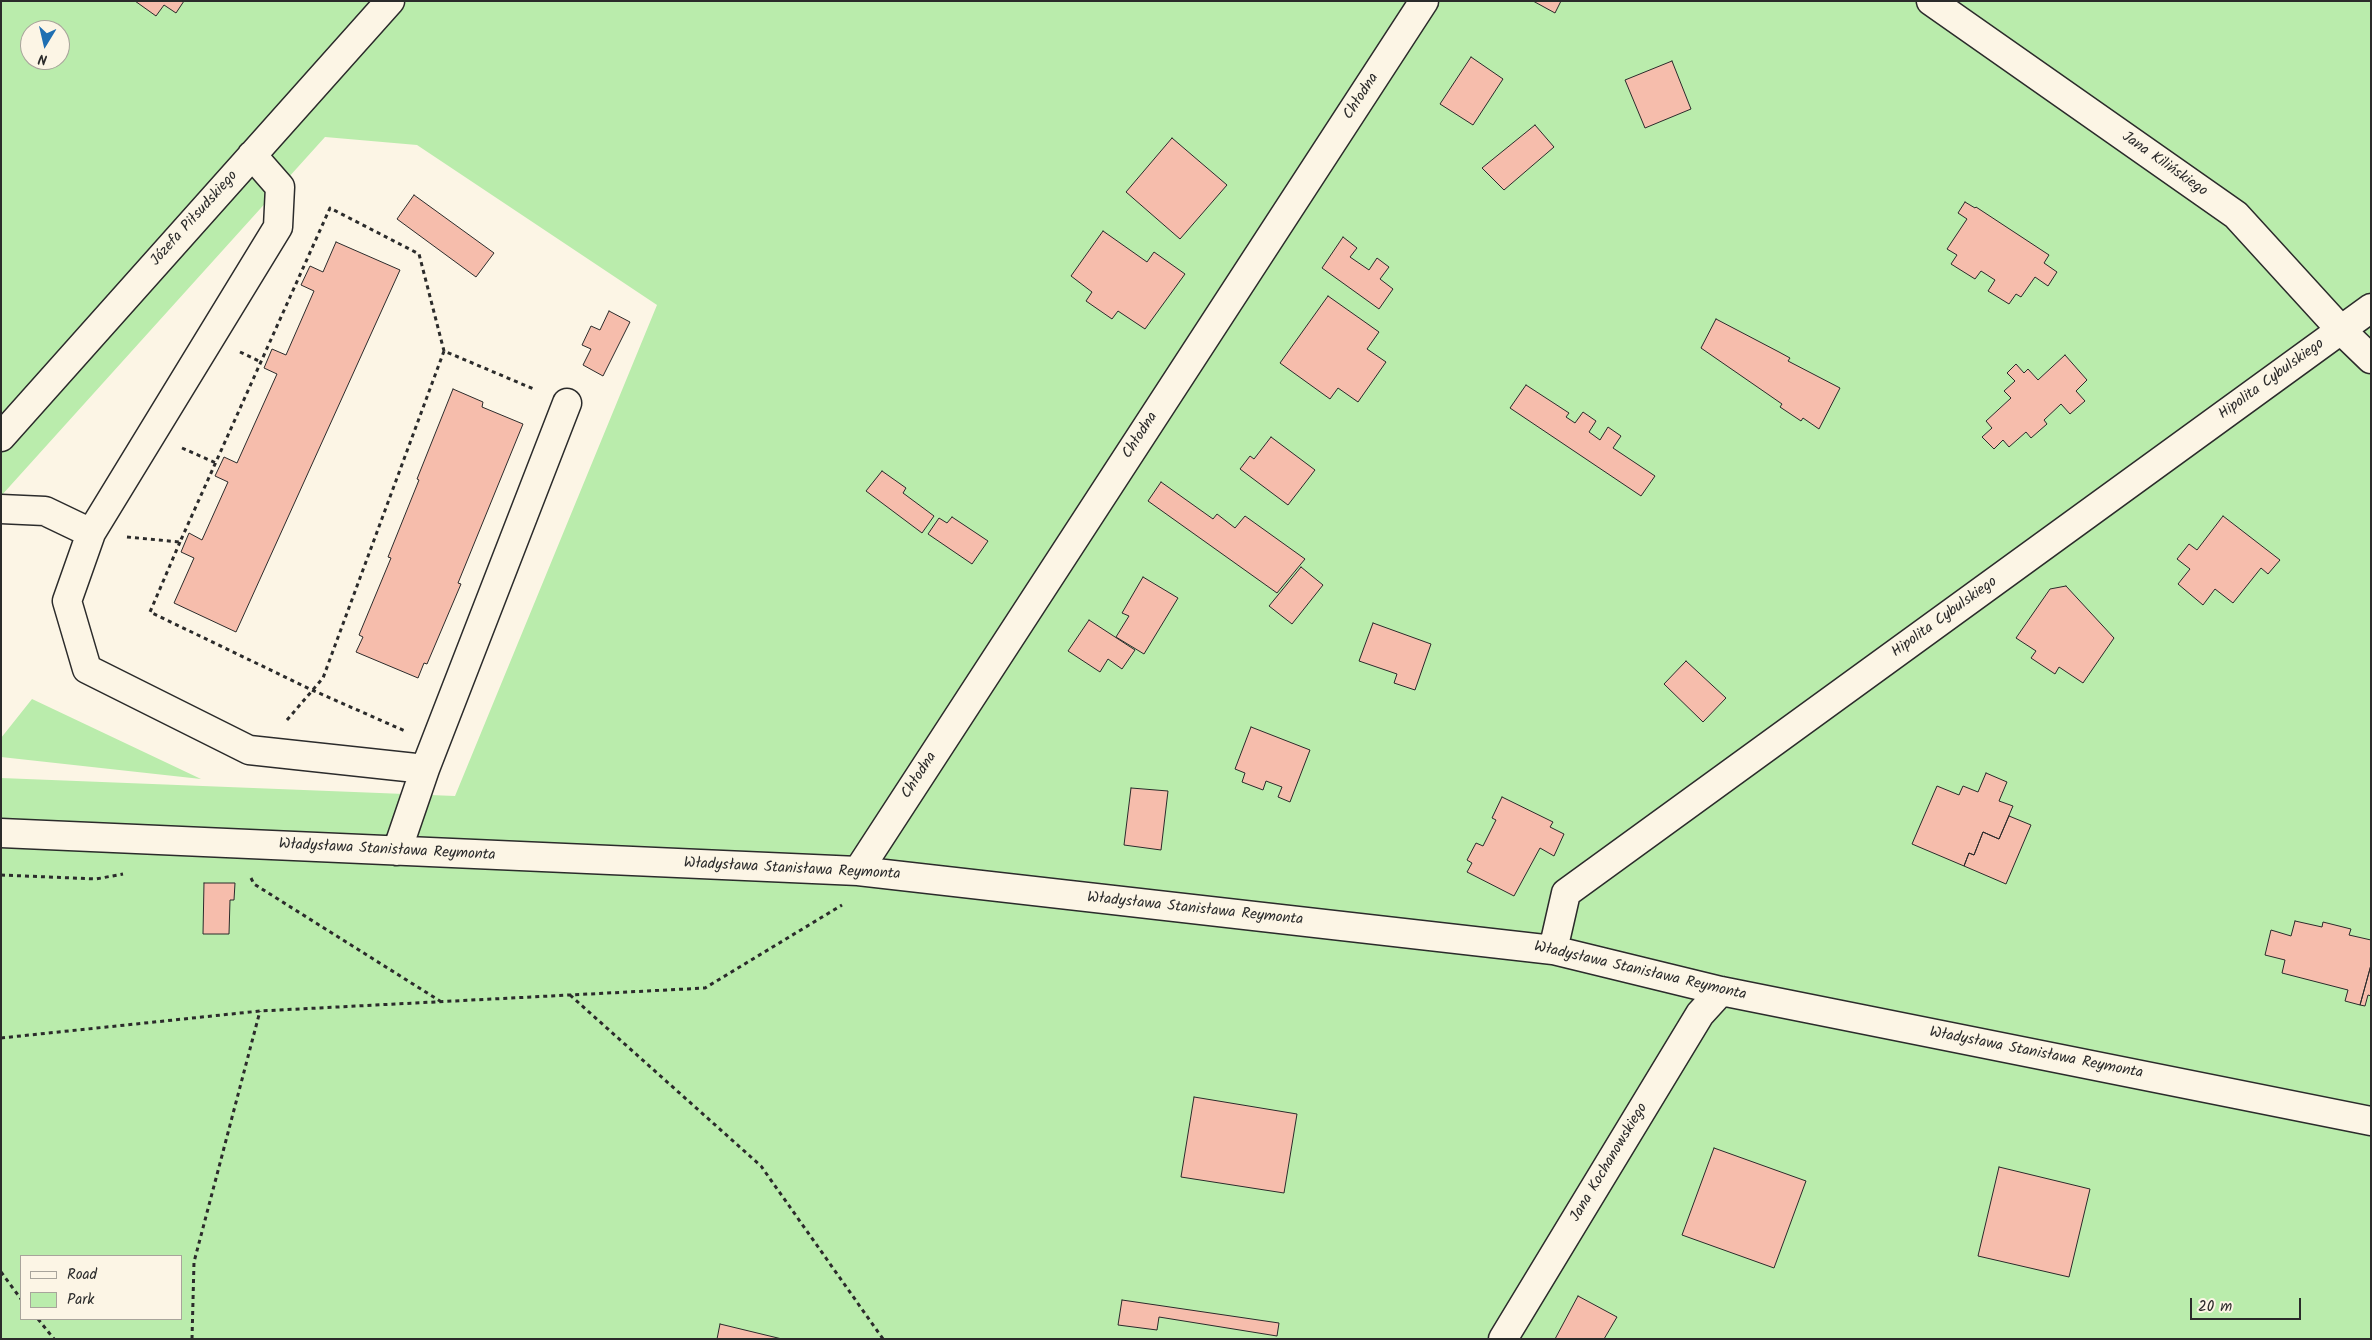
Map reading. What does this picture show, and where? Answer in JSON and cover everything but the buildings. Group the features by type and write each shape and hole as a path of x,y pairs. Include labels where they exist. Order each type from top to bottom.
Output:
{"street":[{"name":"Józefa Piłsudskiego","path":"1,437 390,1"},
{"name":"Chłodna","path":"858,871 1424,1"},
{"name":"Jana Kilińskiego","path":"1931,1 2236,215 2341,330 2371,359"},
{"path":"252,155 280,187 278,227 91,533 67,602 88,669 249,750 424,769"},
{"name":"Hipolita Cybulskiego","path":"1553,950 1566,893 2371,308"},
{"path":"397,851 424,769 567,402"},
{"path":"1,508 45,511 91,533"},
{"name":"Władysława Stanisława Reymonta","path":"1,833 858,871 1553,950 1721,991 2371,1121"},
{"name":"Jana Kochanowskiego","path":"1503,1339 1700,1014 1721,991"}],"path":[{"path":"260,751 312,690 323,678 444,351 419,254 330,208 150,612 312,690 434,744"},
{"path":"444,351 567,402"},
{"path":"91,533 180,542"},
{"path":"1,875 96,879 125,873"},
{"path":"249,875 254,884 440,1001"},
{"path":"1,1038 260,1011 705,988 846,902"},
{"path":"570,995 761,1166 883,1339"},
{"path":"192,1339 194,1262 260,1011"},
{"path":"1,1272 20,1298"},
{"path":"39,1320 54,1339"}],"green space":[{"path":"1,1 2371,1 2371,1339 1,1339 1,778 455,796 657,305 417,145 325,137 1,496"},
{"path":"32,699 201,779 1,757 1,738"}]}
